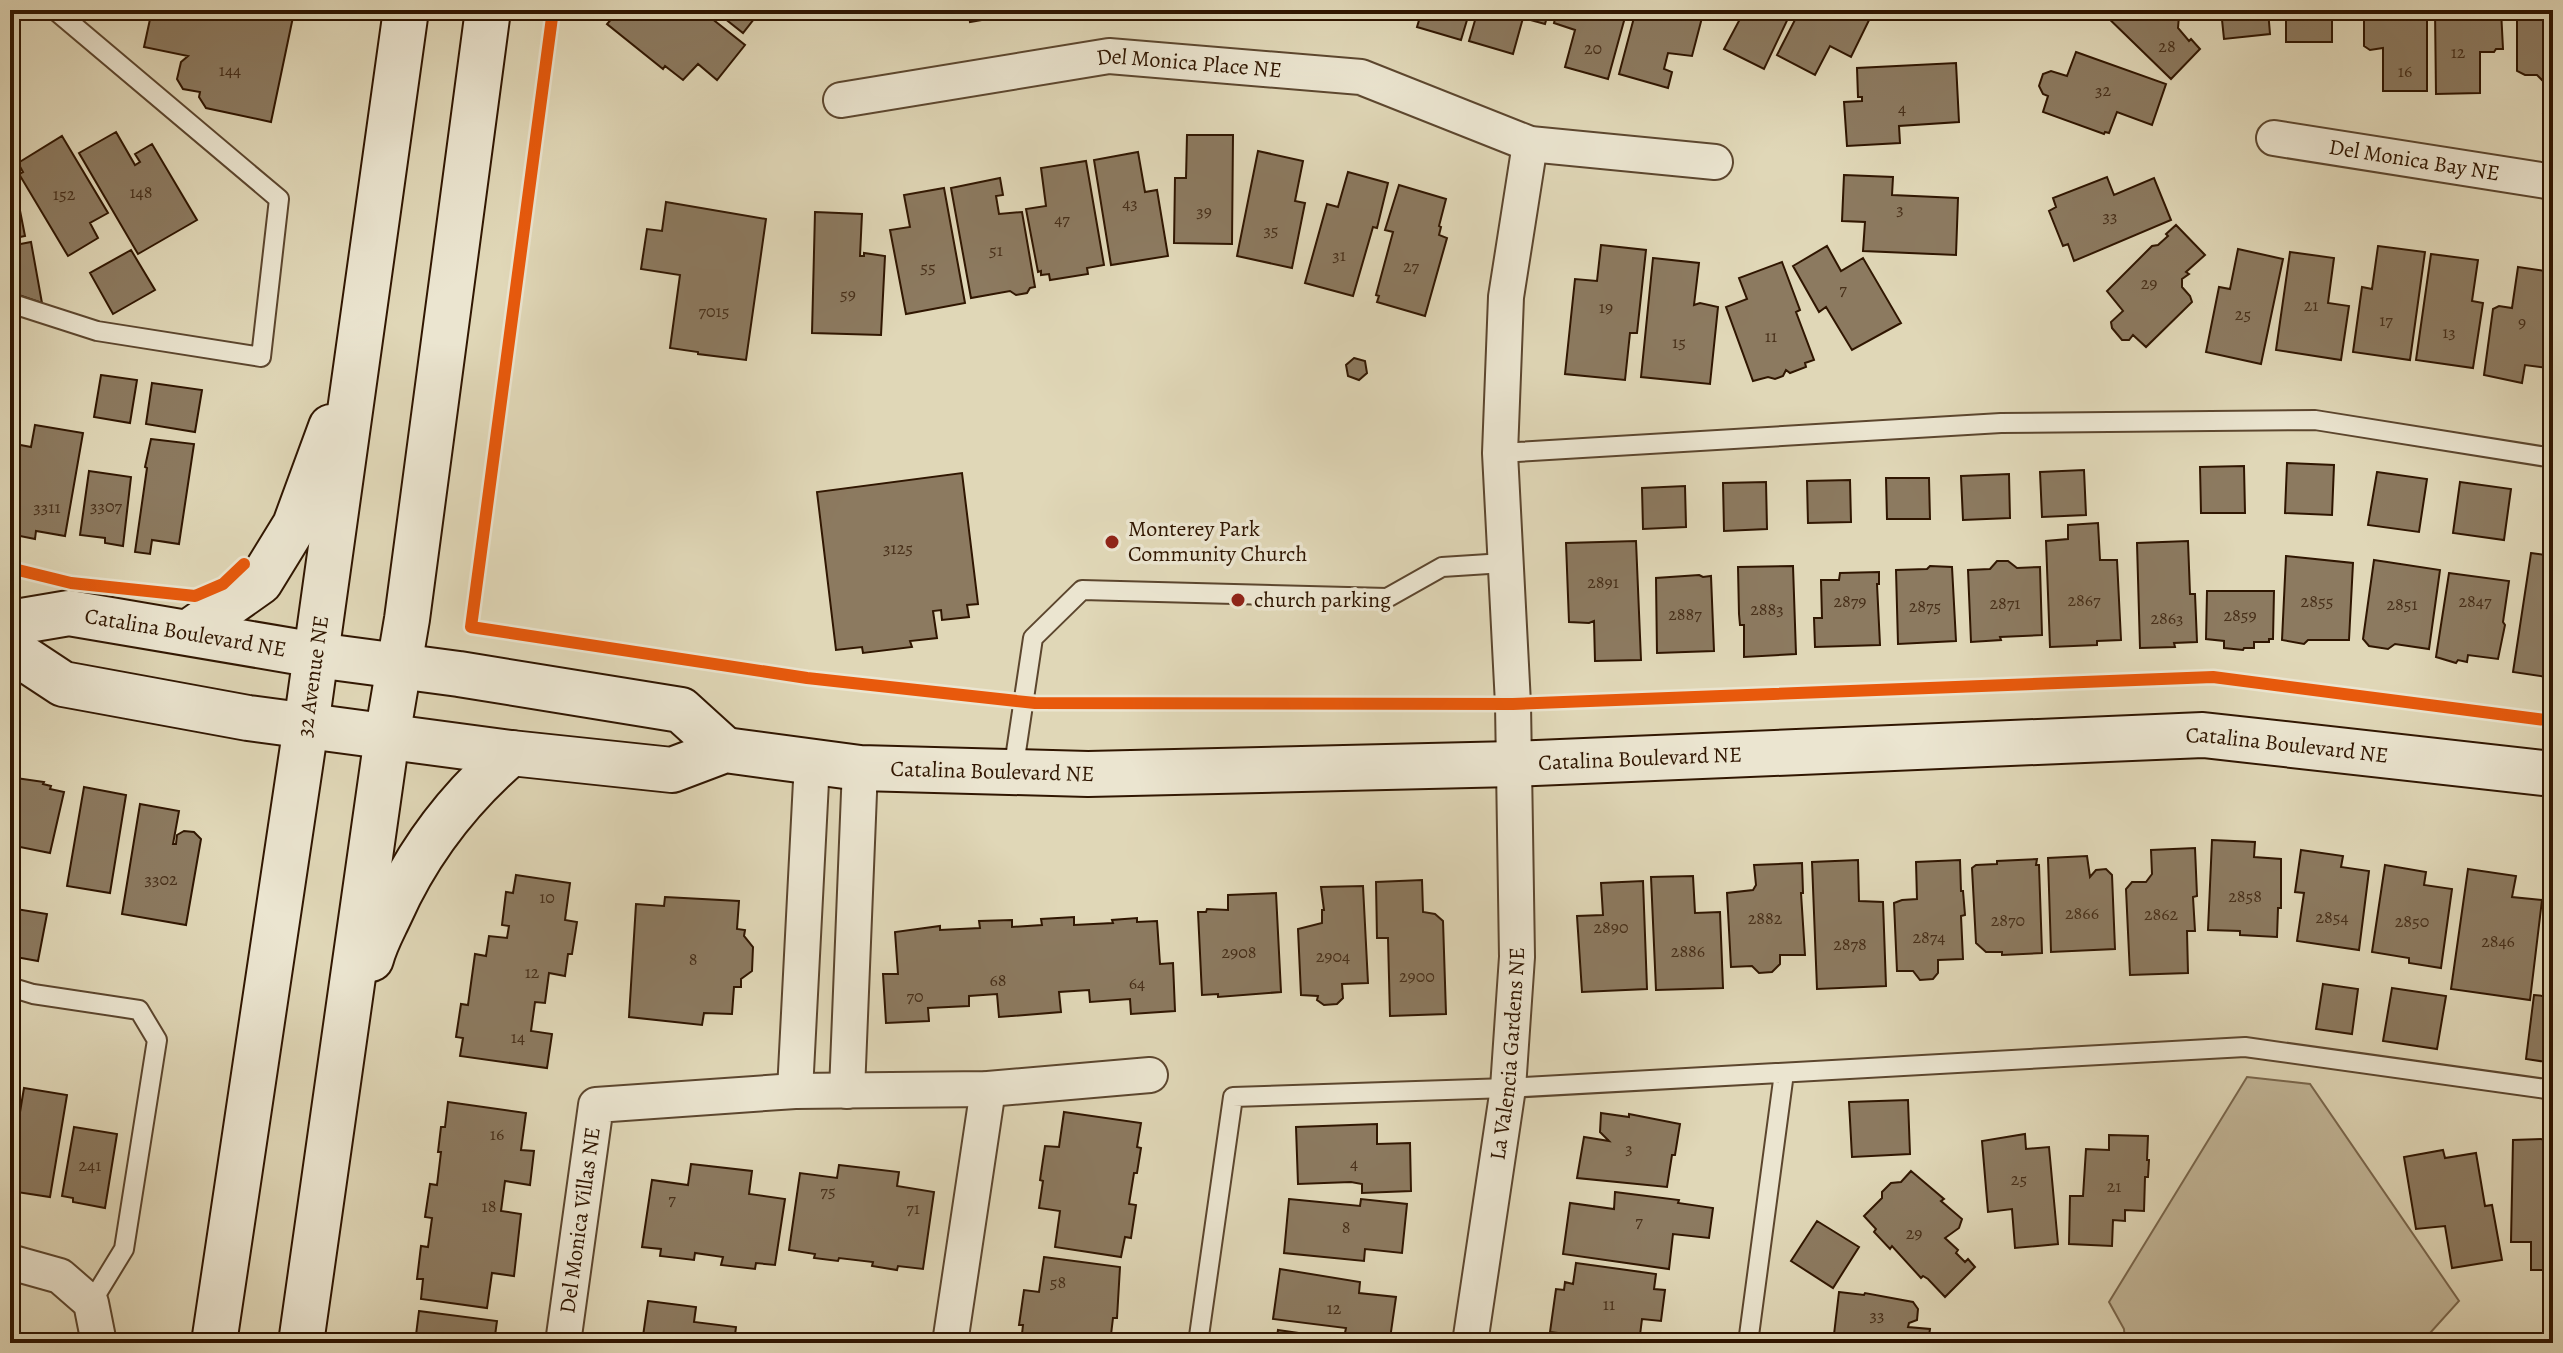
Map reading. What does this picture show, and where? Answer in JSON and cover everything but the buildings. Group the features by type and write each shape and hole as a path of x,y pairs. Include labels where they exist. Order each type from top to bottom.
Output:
{"street":[{"name":"32 Avenue NE","path":"214,1343 306,726 406,10"},
{"path":"301,1343 387,737 407,619 488,10"},
{"name":"Del Monica Place NE","path":"841,100 1109,56 1361,77 1530,144 1715,162"},
{"name":"Del Monica Bay NE","path":"2274,138 2553,182"},
{"path":"1513,764 1513,704 1500,453 1506,297 1530,144"},
{"path":"189,632 260,582 295,525 360,350"},
{"name":"Catalina Boulevard NE","path":"10,623 69,613 316,655 459,674 681,710 725,750"},
{"name":"Catalina Boulevard NE","path":"10,649 63,684 248,718 511,753 672,770 725,750 860,768 1088,774 1513,764 2203,735 2553,774"},
{"path":"339,1069 373,950 403,884 427,845 457,807 481,779 511,753"},
{"path":"795,1091 812,762"},
{"name":"La Valencia Gardens NE","path":"1470,1343 1508,1088 1517,957 1513,764"},
{"path":"847,1091 860,768"},
{"name":"Del Monica Villas NE","path":"563,1343 596,1105 795,1091 988,1089 1150,1075"},
{"path":"950,1343 988,1089"},
{"path":"10,1262 60,1276 91,1303 99,1343"}],"lane":[{"path":"10,303 97,331 261,357 279,199 55,10"},
{"path":"1500,453 2001,423 2315,420 2553,458"},
{"path":"1013,772 1033,638 1082,590 1387,598 1442,567 1504,563"},
{"path":"10,987 33,994 139,1010 157,1040 124,1249 91,1303"},
{"path":"1198,1343 1233,1097 1508,1088 2245,1047 2553,1090"},
{"path":"1748,1343 1784,1073"}],"shaded area":[{"path":"2247,1077 2310,1084 2459,1301 2430,1333 2427,1343 2125,1343 2124,1329 2109,1302"}],"cycle path":[{"path":"553,10 471,627 807,678 1035,703 1513,704 2213,677 2553,721"},
{"path":"10,568 71,583 195,596 223,584 244,564"}],"place":[{"name":"Monterey Park Community Church","path":"1112,542"},
{"name":"church parking","path":"1238,600"}]}
